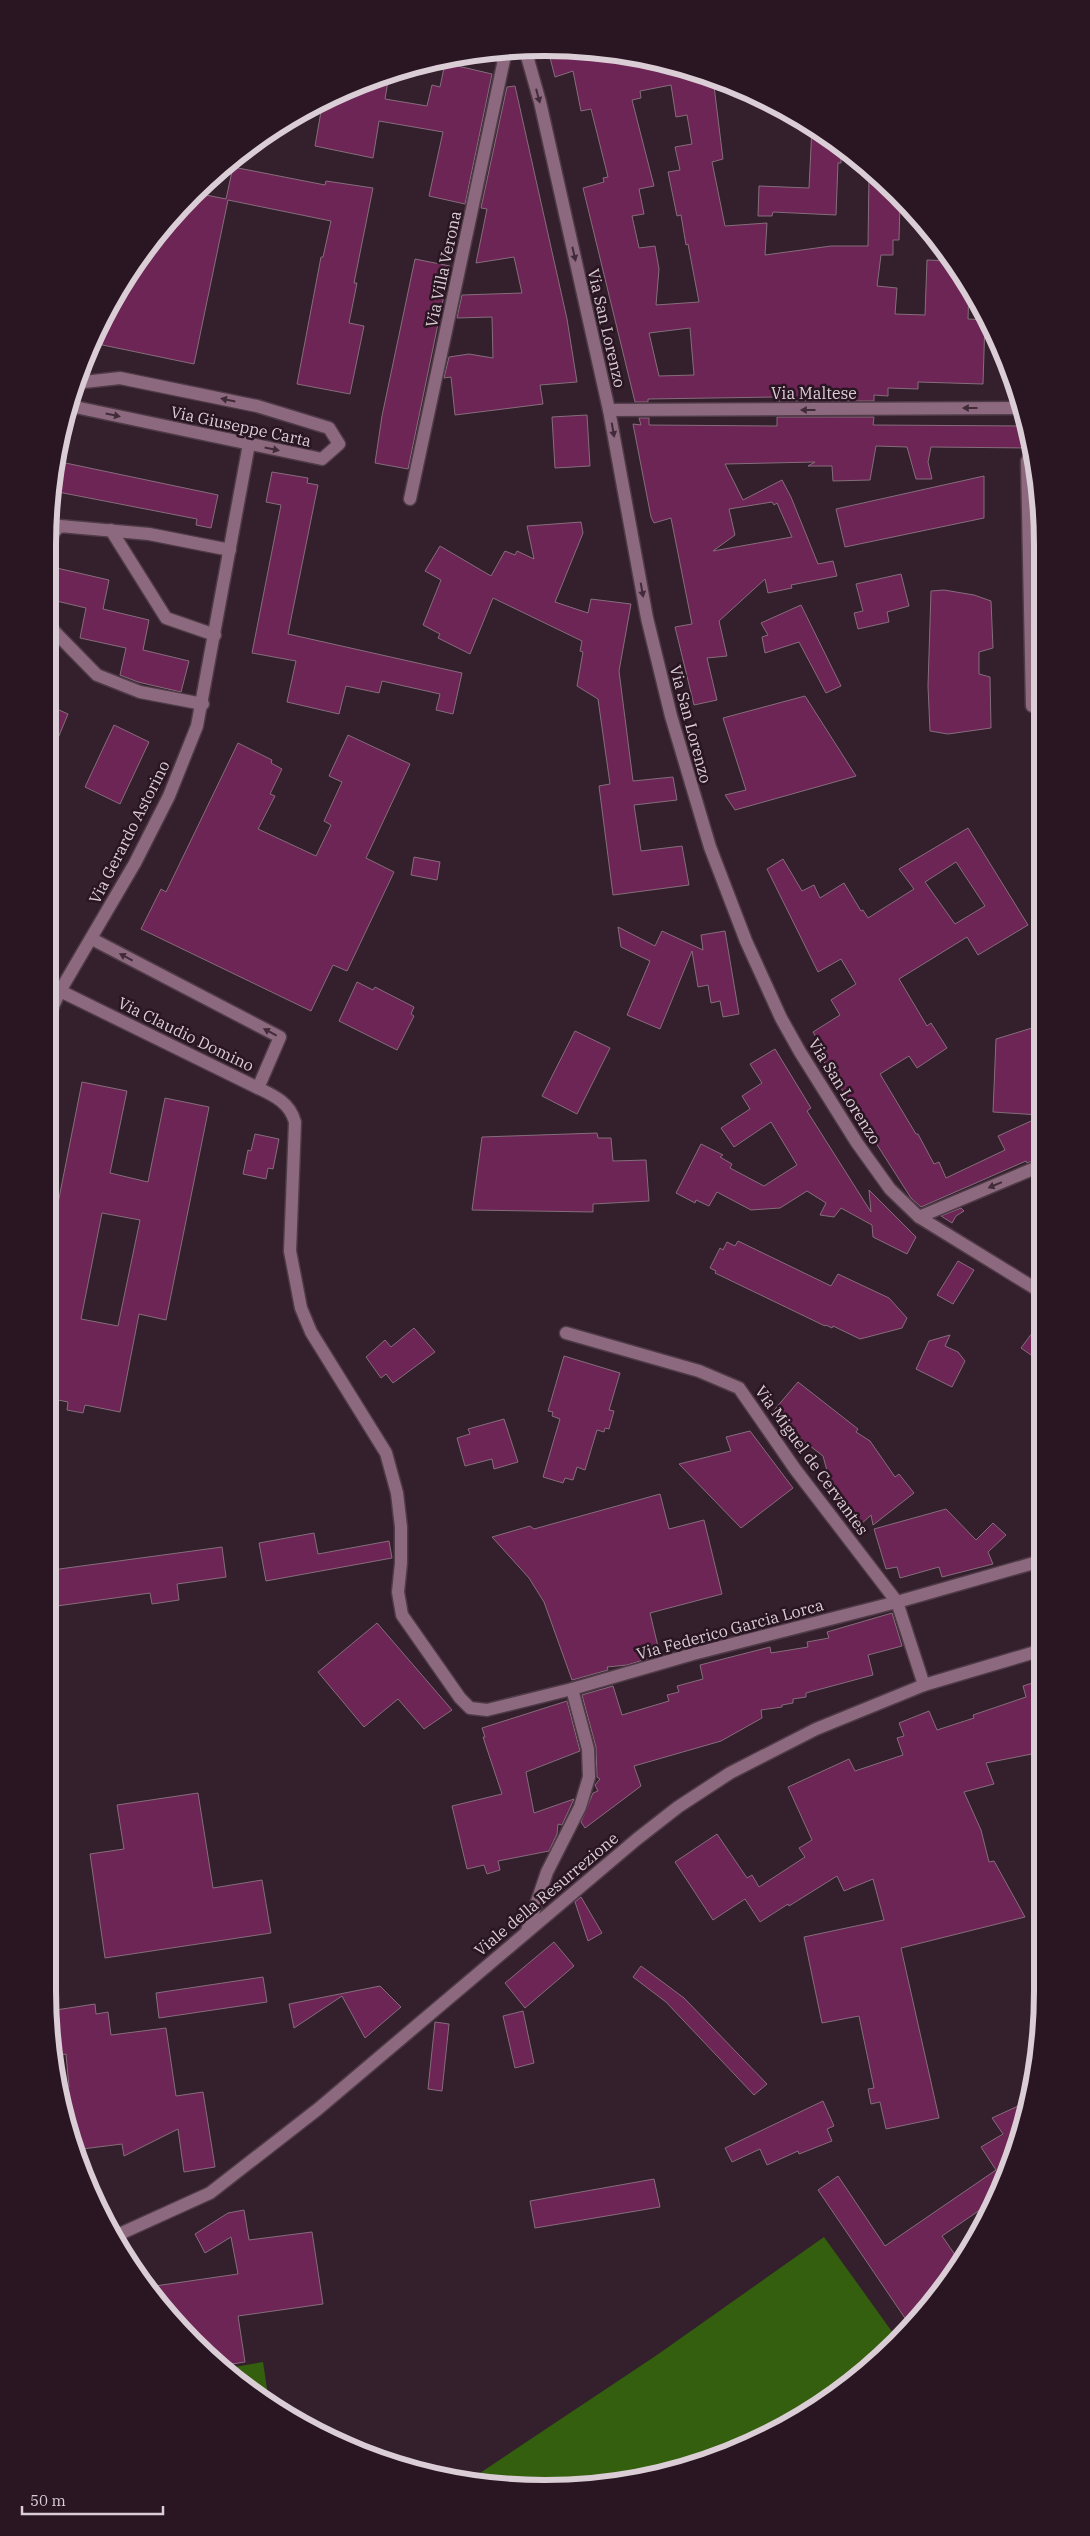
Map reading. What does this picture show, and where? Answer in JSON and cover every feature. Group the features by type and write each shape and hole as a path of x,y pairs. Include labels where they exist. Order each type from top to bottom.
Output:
{"street":[{"name":"Via San Lorenzo","path":"528,57 540,102 609,410 647,618 689,784 727,893 766,987 800,1052 878,1173 903,1204 919,1217 1034,1288"},
{"name":"Via Villa Verona","path":"410,499 499,58"},
{"name":"Via Giuseppe Carta","path":"76,407 322,459 339,444 329,428 256,406 120,378 84,382"},
{"name":"Via Maltese","path":"609,410 1013,405"},
{"name":"Via Gerardo Astorino","path":"56,1000 135,863 169,796 197,726 203,704 249,444"},
{"path":"1027,467 1034,596 1032,706 1034,706"},
{"path":"56,530 60,526 149,534 230,550"},
{"path":"111,530 166,618 215,635"},
{"path":"56,634 97,675 140,692 203,704"},
{"name":"Via Claudio Domino","path":"56,989 258,1088 280,1037 92,938"},
{"name":"Via Federico Garcia Lorca","path":"258,1088 280,1099 292,1111 295,1122 290,1251 301,1308 311,1332 386,1453 397,1492 401,1527 401,1563 398,1592 402,1615 460,1698 470,1708 487,1710 572,1689 693,1654 897,1602 1034,1563"},
{"path":"919,1217 1034,1169"},
{"name":"Via Miguel de Cervantes","path":"566,1333 699,1371 739,1388 795,1469 897,1602 924,1685"},
{"name":"Viale della Resurrezione","path":"121,2233 210,2193 318,2109 636,1839 678,1807 730,1773 816,1729 924,1685 1034,1652"},
{"path":"527,1932 547,1872 580,1807 589,1777 588,1749 572,1689"}],"green space":[{"path":"824,2237 894,2334 843,2379 817,2397 761,2429 732,2443 702,2454 671,2463 609,2476 545,2480 477,2475 657,2355"},
{"path":"263,2362 268,2393 247,2379 233,2367"}],"building":[{"path":"550,56 609,60 671,73 714,86 723,159 712,162 725,226 767,223 765,255 831,246 868,246 869,180 900,209 899,240 893,240 893,255 881,255 877,286 897,288 895,314 925,315 927,260 942,261 969,302 968,319 978,320 985,332 983,384 918,382 918,389 888,388 888,396 874,395 874,401 776,401 776,397 648,399 648,402 635,402 583,188 604,182 603,178 608,177 591,109 581,111 573,71 555,77","holes":["671,85 676,117 687,115 692,144 675,147 680,170 668,172 677,216 681,215 686,245 688,244 699,302 656,305 659,269 655,246 639,248 632,216 644,214 639,189 654,186 632,100 641,98 640,91","690,328 694,375 659,376 649,333"]},
{"path":"454,65 492,74 465,204 429,196 443,132 379,121 373,158 315,146 321,111 358,93 388,82 385,99 427,106 432,85 440,87 444,67"},
{"path":"515,86 567,319 577,382 540,385 543,404 455,415 451,377 444,378 449,357 469,354 493,358 492,317 457,318 462,295 522,293 514,257 476,263 487,209 481,208 507,87"},
{"path":"812,136 841,156 841,163 838,163 836,215 773,212 772,216 758,216 759,186 809,188"},
{"path":"235,167 325,185 326,181 373,188 354,283 357,283 349,323 364,326 350,394 297,384 321,257 323,257 331,221 228,200 194,364 100,344 122,301 157,247 204,195 226,199 232,170"},
{"path":"415,259 450,266 408,469 375,463 382,416"},
{"path":"587,415 590,466 555,468 552,417"},
{"path":"777,417 874,417 873,425 1019,426 1024,448 931,447 928,462 932,479 916,479 907,447 876,446 870,480 833,481 832,466 808,466 815,462 725,464 743,500 782,480 791,497 818,564 833,561 837,576 791,585 792,588 768,593 765,579 719,621 727,656 707,658 717,700 694,705 675,627 692,624 671,518 654,523 651,517 633,424 641,425 639,418 649,418 649,425 777,426","holes":["772,502 774,505 777,503 792,537 713,551 735,535 729,509"]},
{"path":"64,463 218,495 211,528 196,525 197,519 59,492"},
{"path":"272,472 308,478 307,483 318,485 288,634 462,673 453,714 436,710 440,694 382,681 379,693 346,686 339,714 287,702 296,661 252,653 281,505 266,502"},
{"path":"984,476 984,518 845,547 836,509"},
{"path":"581,522 583,533 555,602 588,613 591,599 631,604 619,671 633,781 673,777 677,800 634,805 641,851 682,846 689,885 613,895 599,786 610,784 598,699 577,686 583,652 580,651 582,641 493,598 470,654 438,638 440,634 423,625 441,580 425,571 440,546 491,576 505,551 515,555 517,551 534,559 527,526"},
{"path":"56,568 109,580 103,609 149,620 143,650 189,661 181,692 138,682 120,675 126,648 80,638 86,608 56,601"},
{"path":"901,574 909,606 887,612 889,622 858,629 854,613 863,611 856,584"},
{"path":"944,590 974,595 991,601 993,648 979,652 979,674 990,677 991,728 948,734 930,731 928,686 931,591"},
{"path":"801,605 841,686 826,693 799,642 765,653 762,637 768,635 761,623"},
{"path":"805,696 856,776 735,810 725,795 746,790 723,718"},
{"path":"56,709 68,714 56,743"},
{"path":"114,725 149,742 120,804 85,787"},
{"path":"348,735 410,764 366,858 394,872 347,971 333,965 311,1011 141,929 161,889 166,892 238,743 272,760 271,763 282,769 270,794 275,796 258,829 316,856 331,825 324,821 342,782 329,776"},
{"path":"968,828 1028,925 978,955 967,937 899,979 927,1026 931,1023 947,1048 917,1068 909,1056 880,1074 916,1134 918,1134 934,1164 939,1162 946,1178 1005,1150 998,1136 1034,1120 1034,1160 1027,1163 1026,1161 921,1207 911,1198 816,1049 821,1046 813,1032 840,1015 831,1000 856,984 841,959 818,972 767,869 783,859 802,891 814,885 820,898 844,883 861,911 863,910 868,918 914,889 899,869","holes":["956,862 985,906 955,924 925,882"]},
{"path":"414,857 440,862 437,880 411,875"},
{"path":"618,927 655,946 662,931 703,950 701,935 725,931 739,1014 723,1017 720,1001 711,1003 708,985 698,987 692,951 660,1029 627,1015 650,961 621,947"},
{"path":"357,982 373,990 375,987 414,1007 411,1014 414,1016 397,1050 339,1021"},
{"path":"1032,1028 1034,1035 1034,1115 993,1112 996,1039"},
{"path":"575,1031 610,1048 577,1114 542,1096"},
{"path":"775,1049 811,1108 807,1111 871,1212 869,1190 916,1237 907,1254 873,1237 872,1225 841,1208 834,1217 820,1215 826,1203 807,1191 780,1208 751,1210 717,1192 709,1206 696,1200 695,1203 676,1193 701,1144 723,1155 720,1157 732,1164 730,1168 764,1186 797,1165 771,1122 734,1147 721,1128 750,1109 742,1096 762,1083 750,1064"},
{"path":"82,1082 127,1091 110,1173 148,1182 165,1098 209,1107 166,1320 139,1314 120,1412 85,1405 83,1413 67,1410 68,1402 56,1400 56,1214","holes":["102,1213 140,1220 118,1326 81,1319"]},
{"path":"597,1133 598,1138 611,1138 613,1161 646,1160 649,1201 593,1204 593,1212 472,1210 482,1137"},
{"path":"255,1134 279,1139 273,1169 268,1168 266,1179 243,1174 248,1150 251,1151"},
{"path":"961,1208 964,1211 956,1216 952,1223 941,1216"},
{"path":"738,1241 831,1286 838,1274 889,1298 907,1318 902,1328 860,1339 833,1326 832,1328 825,1326 715,1273 716,1271 710,1268 720,1248 723,1250 727,1242 735,1246"},
{"path":"958,1261 974,1270 953,1304 937,1295"},
{"path":"414,1328 435,1352 393,1383 386,1374 381,1378 366,1357 385,1340 391,1347"},
{"path":"1034,1330 1034,1357 1021,1348"},
{"path":"950,1335 945,1346 958,1352 965,1361 952,1387 916,1369 929,1341"},
{"path":"564,1356 620,1373 609,1410 614,1411 609,1429 605,1428 604,1432 597,1430 585,1470 577,1467 573,1480 565,1478 563,1483 543,1477 560,1419 552,1416 553,1412 548,1411"},
{"path":"798,1382 858,1429 856,1432 870,1441 895,1477 899,1474 914,1493 873,1525 871,1515 861,1524 826,1480 829,1478 823,1456 770,1415"},
{"path":"504,1419 518,1462 494,1469 492,1459 465,1466 457,1438 470,1434 468,1429"},
{"path":"750,1431 793,1488 741,1528 679,1464 731,1451 726,1437"},
{"path":"660,1494 669,1529 704,1520 722,1594 650,1613 660,1655 627,1665 607,1667 608,1670 572,1680 544,1602 529,1578 492,1537 530,1526 534,1529"},
{"path":"946,1509 976,1540 993,1523 1006,1535 988,1552 993,1564 942,1577 939,1567 900,1578 897,1567 886,1569 874,1529"},
{"path":"314,1533 318,1554 389,1541 392,1558 266,1581 259,1543"},
{"path":"222,1547 226,1577 177,1584 179,1600 152,1604 150,1593 57,1606 56,1569"},
{"path":"892,1613 902,1646 868,1655 873,1675 806,1693 806,1697 793,1699 793,1703 782,1705 782,1707 761,1710 762,1718 721,1741 634,1766 641,1786 585,1828 581,1822 593,1793 598,1791 595,1785 600,1779 597,1777 596,1747 582,1695 613,1686 622,1715 669,1701 667,1695 679,1692 677,1686 703,1679 700,1665 770,1647 771,1653 808,1647 807,1642 829,1638 827,1632"},
{"path":"377,1623 452,1710 424,1729 398,1699 364,1727 318,1672"},
{"path":"1034,1683 1034,1754 986,1763 994,1784 964,1792 981,1830 989,1862 994,1861 1025,1917 901,1948 939,2118 886,2129 880,2102 871,2104 868,2089 874,2088 859,2016 822,2023 804,1937 884,1920 873,1879 844,1891 837,1876 760,1922 745,1899 713,1920 675,1862 717,1834 747,1878 752,1875 759,1887 805,1857 799,1848 812,1840 788,1787 849,1759 855,1771 903,1755 897,1738 904,1736 899,1723 929,1711 937,1730 974,1718 973,1715 1026,1697 1023,1686"},
{"path":"567,1701 580,1751 526,1772 534,1813 574,1799 562,1825 558,1824 557,1834 549,1851 498,1861 500,1870 487,1874 484,1865 467,1869 452,1806 502,1794 483,1737 485,1737 482,1728"},
{"path":"198,1793 213,1888 262,1880 271,1933 105,1958 90,1854 124,1849 117,1805"},
{"path":"581,1897 602,1933 588,1941 575,1902"},
{"path":"554,1942 574,1966 525,2008 505,1983"},
{"path":"641,1966 684,1998 767,2084 754,2095 666,2002 633,1977"},
{"path":"263,1977 267,2002 159,2018 156,1993"},
{"path":"380,1986 401,2007 365,2038 342,1996 294,2028 289,2004"},
{"path":"95,2004 96,2014 108,2012 111,2035 166,2028 176,2096 203,2092 215,2167 184,2172 178,2129 124,2156 122,2144 82,2149 66,2087 69,2087 66,2054 60,2055 57,2010"},
{"path":"523,2011 534,2063 515,2068 503,2016"},
{"path":"435,2022 449,2024 442,2091 428,2089"},
{"path":"823,2101 834,2126 827,2129 832,2141 799,2154 798,2151 767,2165 760,2149 732,2162 725,2148"},
{"path":"1020,2105 1008,2148 997,2178 983,2207 942,2236 956,2256 933,2289 906,2320 818,2190 838,2176 885,2246 996,2170 981,2147 1003,2134 992,2118"},
{"path":"654,2179 660,2207 535,2228 530,2201"},
{"path":"244,2210 249,2240 312,2232 323,2304 238,2316 245,2362 230,2364 199,2337 155,2286 238,2274 231,2237 205,2253 195,2234 228,2213"}]}
